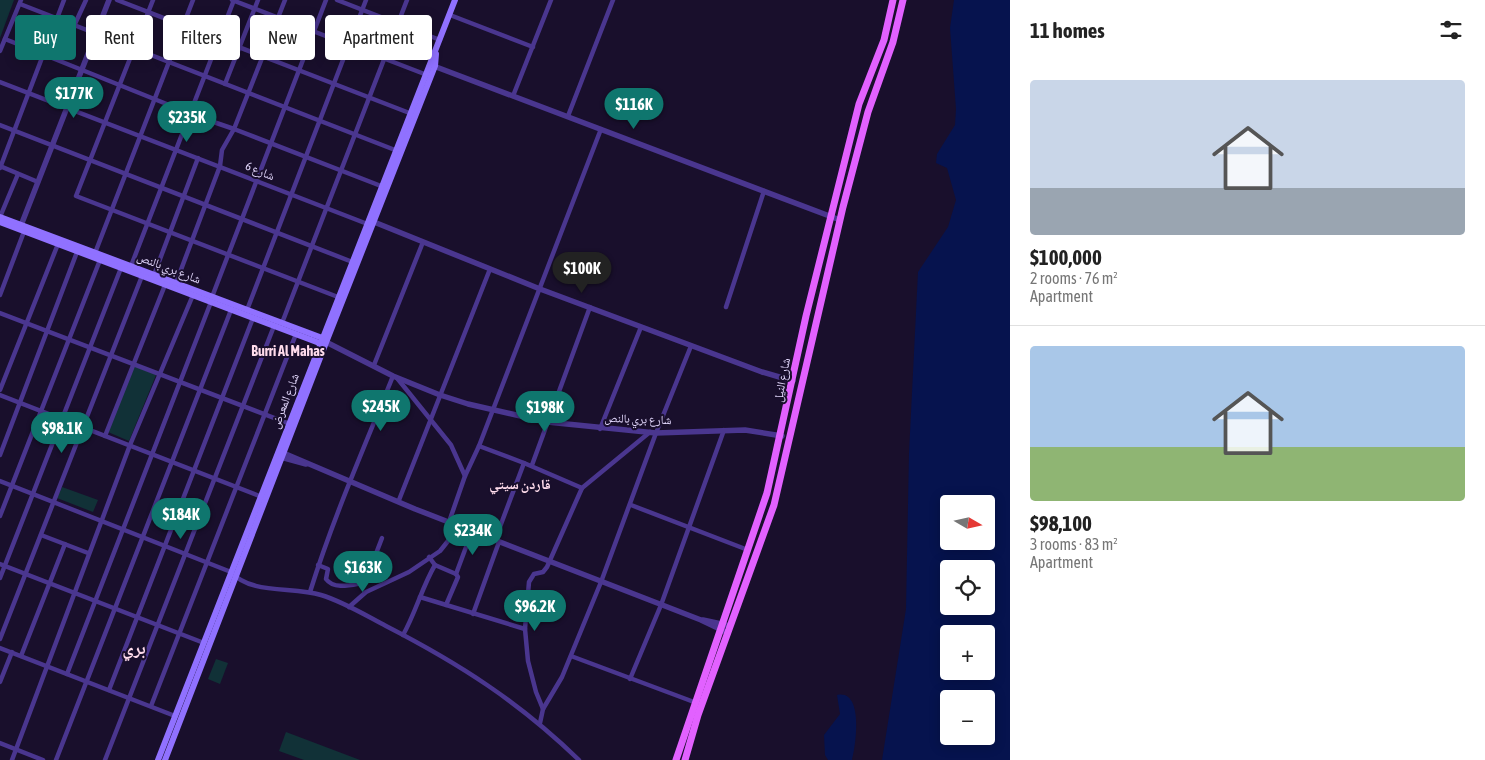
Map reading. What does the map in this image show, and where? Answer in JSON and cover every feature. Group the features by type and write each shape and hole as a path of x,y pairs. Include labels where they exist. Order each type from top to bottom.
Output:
{"main road":[{"name":"شارع المعرض","path":"165,760 173,732 205,646 428,76 455,0"},
{"name":"شارع النيل","path":"676,760 694,702 767,493 859,104 884,40 894,0"},
{"name":"شارع النيل","path":"685,760 729,629 774,505 840,220 873,96 893,42 902,0"},
{"name":"شارع المعرض","path":"370,222 395,150 412,114"},
{"name":"شارع بري بالنص","path":"0,217 77,252 193,295 247,310 324,342"},
{"name":"شارع بري بالنص","path":"0,222 23,228 131,266 176,283 232,310 296,334 324,342"},
{"name":"شارع المعرض","path":"324,342 338,297 354,262"},
{"name":"شارع المعرض","path":"158,760 173,732 175,716 205,646"}],"street":[{"path":"58,15 64,0"},
{"path":"76,22 86,0"},
{"path":"102,15 108,0"},
{"path":"117,0 163,18"},
{"path":"148,15 153,0"},
{"path":"188,15 194,0"},
{"path":"228,15 233,0 272,15"},
{"path":"240,44 258,0"},
{"path":"279,15 285,0"},
{"path":"315,29 326,0"},
{"path":"337,0 375,15"},
{"path":"360,15 366,0"},
{"path":"401,15 407,0"},
{"path":"513,96 551,0"},
{"path":"568,116 613,0"},
{"path":"0,51 20,2 48,15"},
{"path":"450,15 533,47"},
{"path":"432,37 440,40"},
{"path":"5,39 15,43"},
{"path":"153,56 395,150"},
{"path":"0,295 38,182 86,59"},
{"path":"38,182 0,167 30,93 41,60"},
{"path":"58,60 191,112 199,117 381,186"},
{"path":"130,60 76,196 338,297"},
{"path":"131,266 212,60"},
{"path":"225,84 234,60"},
{"path":"176,283 220,166 222,150 234,129 262,60"},
{"path":"272,60 412,114"},
{"path":"67,674 303,60"},
{"path":"247,310 343,60"},
{"path":"282,323 384,60"},
{"path":"387,60 428,76"},
{"path":"95,253 169,62"},
{"path":"432,65 840,220"},
{"name":"شارع 6","path":"0,82 326,208 370,222"},
{"path":"0,125 354,262"},
{"path":"349,607 366,592 409,572 444,547 465,476 479,446 601,129"},
{"path":"154,275 182,196 198,158"},
{"path":"0,217 18,174"},
{"path":"726,307 764,191"},
{"path":"370,222 691,346 793,381"},
{"path":"374,365 423,242"},
{"path":"0,390 58,244"},
{"path":"0,455 77,252"},
{"path":"0,516 100,260"},
{"path":"0,578 2,565 121,268"},
{"path":"399,500 490,269"},
{"path":"0,639 142,276"},
{"path":"105,436 165,285"},
{"path":"12,760 130,445 158,374 193,295"},
{"path":"532,466 590,307"},
{"path":"56,760 232,310"},
{"path":"0,313 291,425"},
{"path":"108,690 253,318"},
{"path":"106,760 274,326"},
{"path":"600,429 641,327"},
{"path":"151,706 296,334"},
{"name":"شارع بري بالنص","path":"324,342 395,377 440,395 492,410 547,422 600,429 653,432 724,429 745,430 782,436"},
{"path":"540,723 544,710 554,694 571,656 581,627 601,582 630,505 653,432 691,346"},
{"path":"310,592 335,515 351,482 395,377 451,445 465,476"},
{"path":"0,395 263,497"},
{"path":"630,679 661,605 724,429"},
{"path":"544,710 536,692 528,661 525,629 530,580 535,573 544,570 549,562 582,488 653,432"},
{"path":"479,446 582,488"},
{"path":"280,454 399,500 415,509"},
{"path":"473,614 524,463"},
{"path":"0,481 207,562 233,574 247,584 310,592 349,607 403,635 484,682 540,723 579,760"},
{"path":"380,494 397,504 452,523 700,620 729,629"},
{"path":"630,505 748,551"},
{"path":"446,605 458,576 456,574 472,531"},
{"path":"41,535 88,553"},
{"path":"318,565 328,570 326,580 330,583 340,586 363,583 368,577 382,538"},
{"path":"21,656 66,544"},
{"path":"429,557 435,565 456,574"},
{"path":"2,565 179,634 205,646"},
{"path":"403,635 420,597 423,584 435,565"},
{"path":"420,597 525,629"},
{"path":"0,648 175,716"},
{"path":"0,682 12,652"},
{"path":"571,656 694,702"},
{"path":"0,744 43,760"}],"green space":[{"path":"0,0 14,0 0,38"},
{"path":"134,366 156,375 129,441 108,432"},
{"path":"62,487 98,500 93,512 57,498"},
{"path":"216,659 228,663 220,684 208,679"},
{"path":"286,732 360,760 304,760 279,751"}],"shaded area":[{"path":"954,0 1010,0 1010,760 882,760 906,609 909,453 918,272 948,227 956,200 947,168 936,163 937,154 955,125 956,109 950,28"},
{"path":"837,695 846,695 855,709 856,732 852,760 828,760 825,755 824,735 840,714"}],"district":[{"name":"Burri Al Mahas","path":"288,351"},
{"name":"قاردن سيتي","path":"520,484"},
{"name":"بري","path":"134,648"}]}
